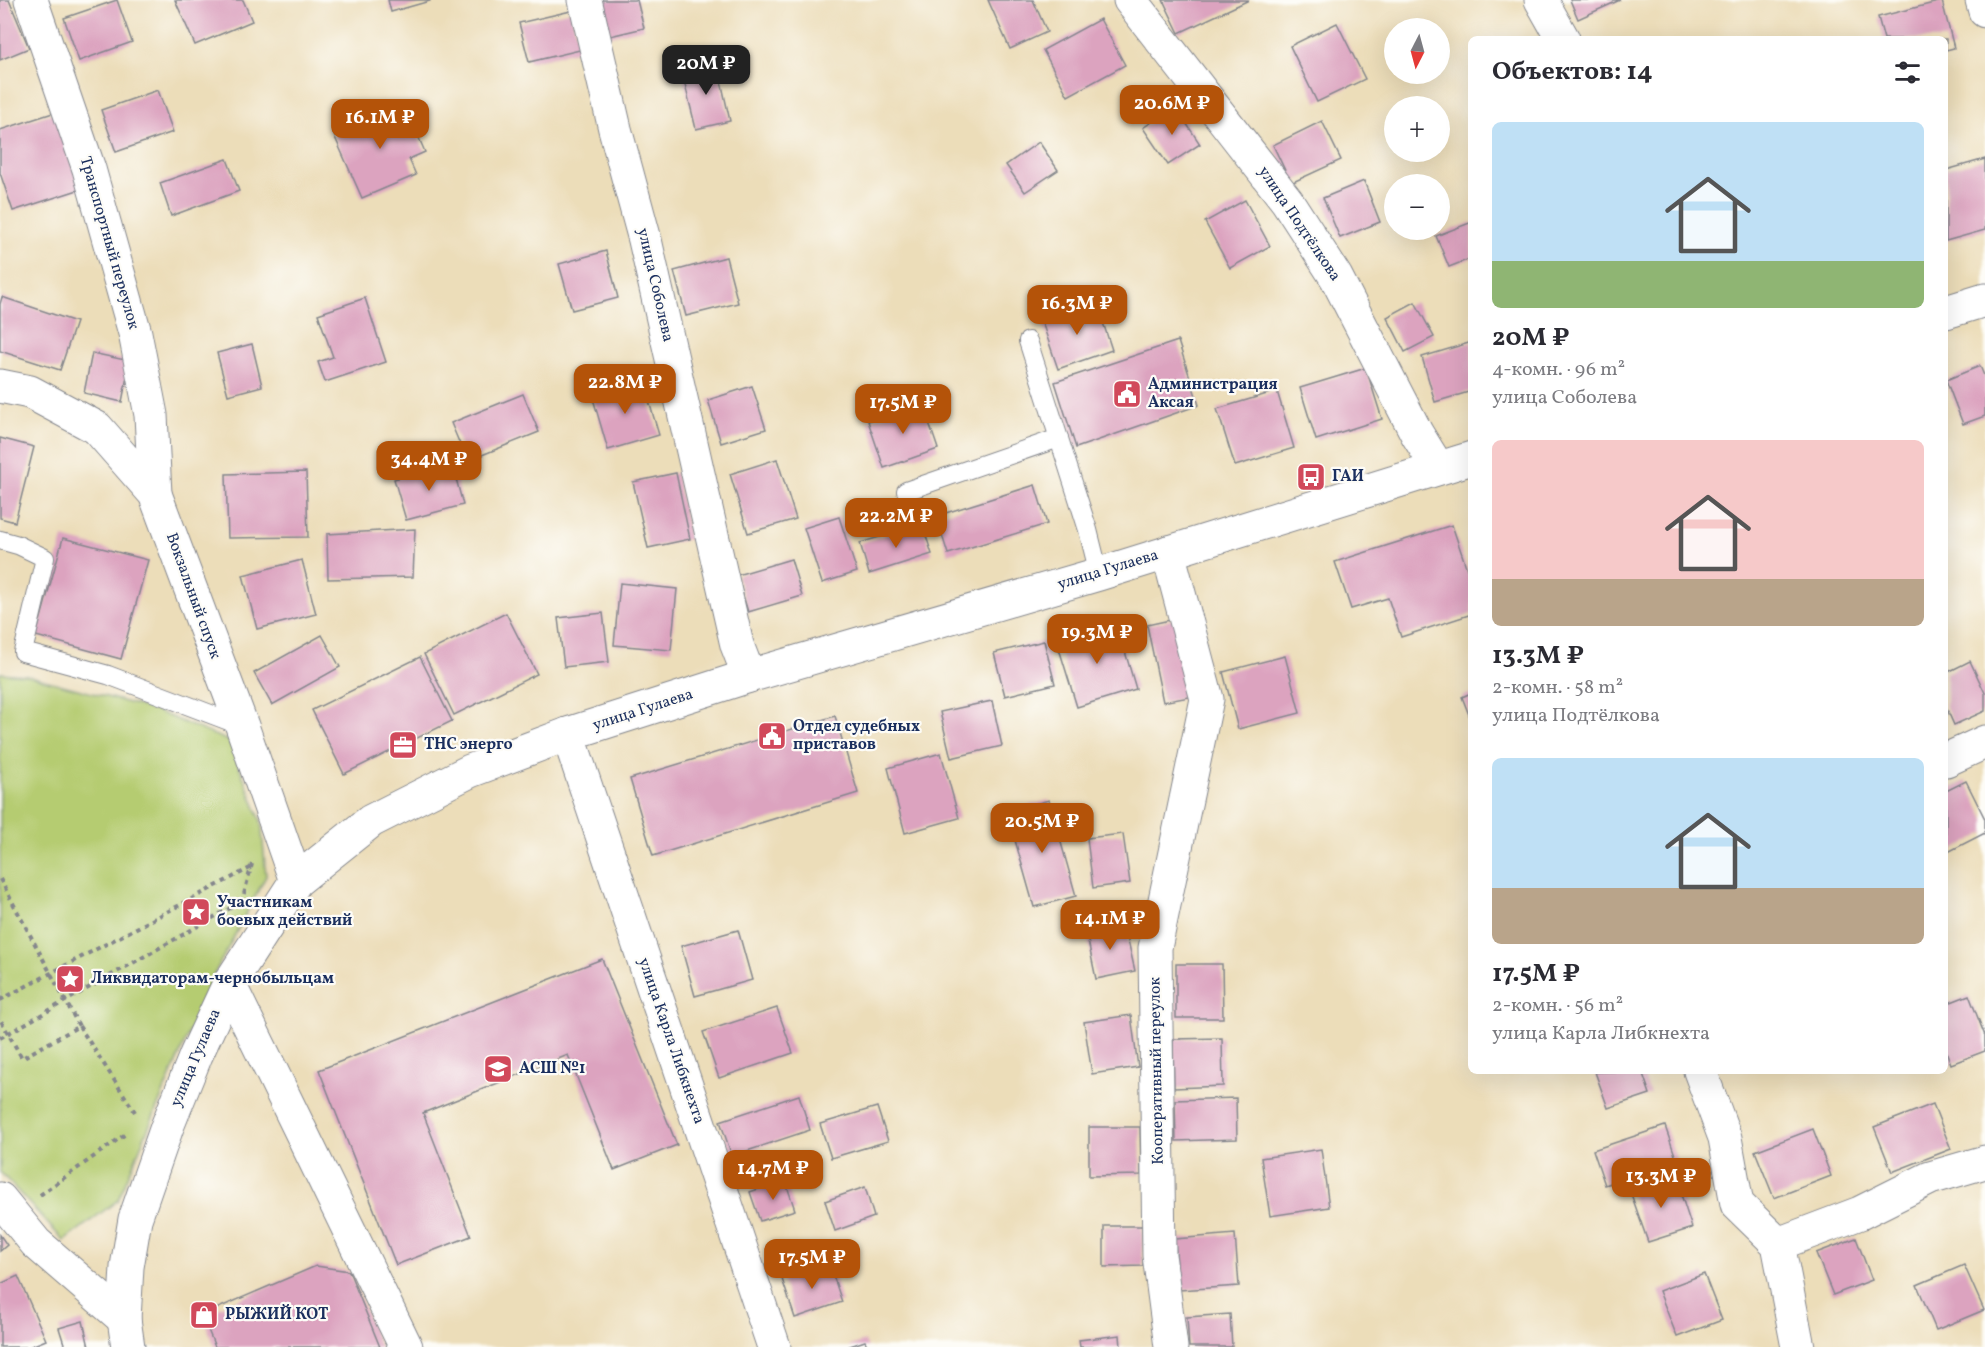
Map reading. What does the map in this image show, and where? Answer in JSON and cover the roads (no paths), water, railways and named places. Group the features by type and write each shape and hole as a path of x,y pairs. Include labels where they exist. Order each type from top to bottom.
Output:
{"street":[{"name":"Транспортный переулок","path":"31,0 89,169 135,333 151,415 155,494"},
{"name":"улица Соболева","path":"585,0 615,129 645,240 737,645 749,676"},
{"name":"улица Подтёлкова","path":"1130,0 1287,201 1336,276 1417,434 1438,468"},
{"path":"1541,0 1561,36"},
{"path":"1982,0 1985,11"},
{"path":"1948,311 1985,300"},
{"name":"Вокзальный спуск","path":"0,386 30,392 97,428 155,494 242,726 296,881"},
{"name":"улица Гулаева","path":"126,1333 127,1267 135,1219 171,1117 196,1055 229,984 296,881 371,821 470,771 568,734 749,676 1099,574 1468,459"},
{"name":"Кооперативный переулок","path":"1168,552 1207,699 1155,948 1159,1255 1170,1347"},
{"name":"улица Карла Либкнехта","path":"568,734 774,1347"},
{"path":"1948,759 1985,742"},
{"path":"229,984 406,1347"},
{"path":"1701,1074 1725,1138 1737,1204 1778,1244 1798,1347"},
{"path":"1778,1244 1860,1213 1930,1179 1985,1162"},
{"path":"0,1199 36,1243 126,1333"}],"lane":[{"path":"1028,341 1088,530 1099,574"},
{"path":"906,492 1059,438"},
{"path":"0,540 18,545 45,558 23,652 108,675 242,726"}],"place":[{"name":"Администрация Аксая","path":"1127,394"},
{"name":"ГАИ","path":"1311,477"},
{"name":"Отдел судебных приставов","path":"772,736"},
{"name":"ТНС энерго","path":"403,745"},
{"name":"Участникам боевых действий","path":"196,912"},
{"name":"Ликвидаторам-чернобыльцам","path":"70,979"},
{"name":"АСШ №1","path":"498,1069"},
{"name":"РЫЖИЙ КОТ","path":"204,1315"}]}
